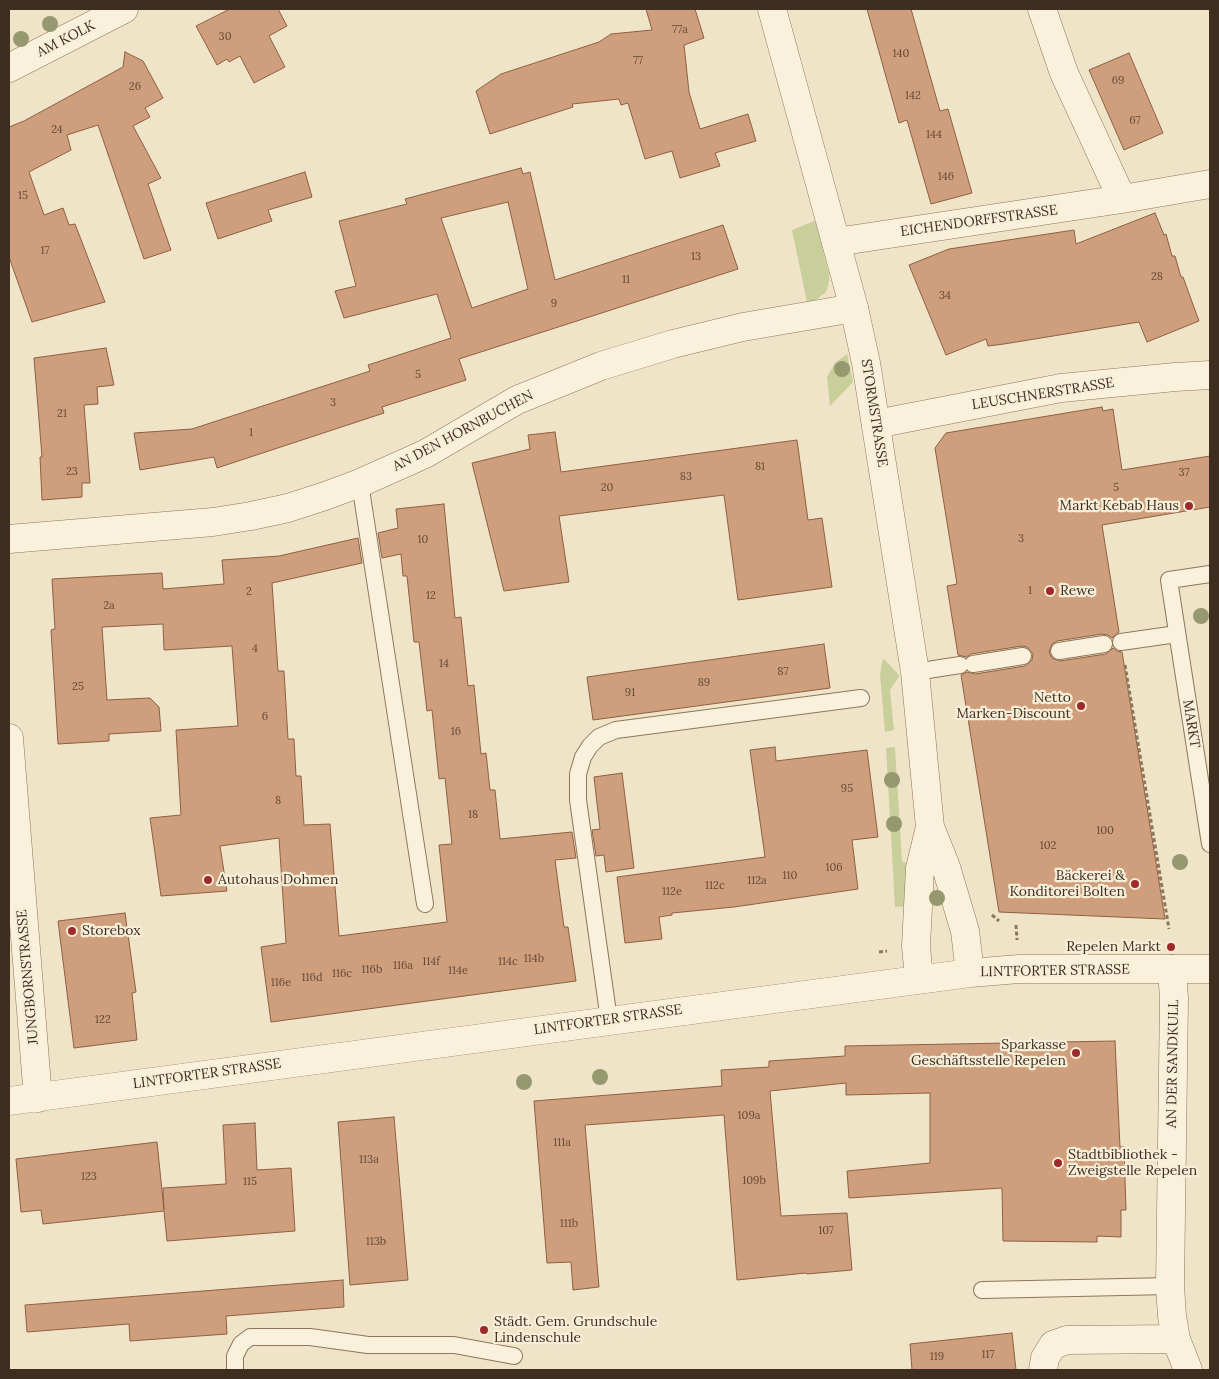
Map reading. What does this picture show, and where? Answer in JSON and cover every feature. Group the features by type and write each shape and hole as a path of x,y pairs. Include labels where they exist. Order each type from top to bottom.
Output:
{"street":[{"name":"AM KOLK","path":"9,68 124,9"},
{"name":"STORMSTRASSE","path":"772,9 854,308 866,363 915,672 930,827 946,867 965,931 970,973"},
{"path":"1042,9 1064,73 1122,199"},
{"name":"EICHENDORFFSTRASSE","path":"836,242 1210,184"},
{"name":"AN DEN HORNBUCHEN","path":"9,539 213,522 288,508 360,483 425,454 517,400 601,366 673,344 743,327 854,308"},
{"name":"LEUSCHNERSTRASSE","path":"876,424 1061,388 1175,377 1210,376"},
{"name":"JUNGBORNSTRASSE","path":"9,738 38,1098"},
{"name":"STORMSTRASSE","path":"919,979 916,946 920,868 930,827"},
{"name":"LINTFORTER STRASSE","path":"9,1101 970,973 1019,969 1210,970"},
{"name":"AN DER SANDKULL","path":"1172,969 1174,999 1170,1286 1176,1339 1188,1370"},
{"path":"1043,1370 1045,1358 1053,1345 1067,1340 1176,1339"}],"lane":[{"path":"360,483 425,904"},
{"name":"MARKT","path":"1210,574 1169,580 1210,844"},
{"path":"1121,642 1177,634"},
{"path":"1059,651 1104,644"},
{"path":"915,672 1023,656"},
{"path":"609,1020 578,800 578,774 582,757 590,746 599,737 616,730 861,698"},
{"path":"982,1290 1170,1286"},
{"path":"235,1370 235,1356 240,1344 250,1337 310,1337 368,1344 454,1345 514,1356"}],"path":[{"path":"1121,642 1169,930"}],"green space":[{"path":"814,221 829,274 829,282 826,292 816,300 807,302 792,230"},
{"path":"847,354 853,382 830,406 827,377 835,363"},
{"path":"883,658 899,677 890,690 894,730 885,732 880,675"},
{"path":"895,747 902,861 907,864 910,906 895,907 886,748"}],"building":[{"path":"230,9 278,9 287,26 269,36 285,67 254,83 240,56 229,62 227,59 217,65 196,26"},
{"path":"646,9 695,9 704,38 684,45 689,92 700,129 748,114 756,141 715,153 720,166 680,178 672,151 645,159 628,103 621,105 619,99 572,104 573,107 490,134 476,91 501,74 599,42 611,34 652,30"},
{"path":"867,9 911,9 940,111 948,109 972,193 931,204 907,120 899,123"},
{"path":"125,52 143,61 163,98 145,108 150,117 133,126 161,178 148,184 171,250 144,259 98,125 67,135 71,150 29,172 44,215 63,208 69,225 75,224 105,302 32,322 9,257 9,127 24,121 123,67"},
{"path":"1129,53 1163,133 1124,150 1089,70"},
{"path":"521,168 523,174 530,172 555,280 723,225 738,269 459,359 466,380 382,407 384,413 217,468 214,457 140,470 134,433 192,429 370,371 368,365 451,338 437,294 344,318 335,291 356,286 339,221 407,204 405,199","holes":["508,202 528,289 472,308 441,218"]},
{"path":"305,172 312,197 268,210 272,221 218,239 206,203"},
{"path":"1155,213 1164,235 1166,234 1172,256 1175,256 1181,277 1183,277 1199,321 1147,342 1139,322 988,346 986,339 946,355 909,265 949,249 1074,230 1076,244"},
{"path":"106,348 114,385 97,387 98,404 84,405 90,483 82,483 82,497 42,500 40,457 42,457 34,358"},
{"path":"1102,407 1103,411 1113,409 1122,470 1210,456 1210,507 1102,525 1119,632 1112,638 1102,634 1057,641 1052,644 1049,652 1052,658 1060,661 1106,654 1113,648 1122,652 1165,919 999,912 961,675 967,672 975,674 1025,666 1032,660 1033,654 1027,647 1022,646 971,654 966,657 958,655 947,586 957,584 935,448 946,433"},
{"path":"555,432 561,472 797,440 808,520 822,518 832,587 738,600 724,495 559,516 569,582 504,591 472,463 530,449 528,435"},
{"path":"444,504 455,618 461,617 468,686 474,685 481,754 486,753 490,790 495,790 500,839 572,832 576,858 555,860 564,927 568,927 576,981 271,1022 261,947 286,943 279,838 220,846 227,891 161,896 150,818 181,815 176,730 238,726 232,646 164,650 163,624 102,627 107,700 150,698 159,707 161,731 109,734 109,741 58,744 51,630 55,629 52,579 162,573 163,589 224,584 222,560 279,556 358,538 362,563 272,583 278,671 284,671 288,739 294,739 296,776 301,776 304,825 330,824 339,936 447,922 439,845 452,844 445,778 439,779 432,710 427,711 419,642 414,642 407,576 403,576 401,554 382,558 378,533 398,528 396,509"},
{"path":"824,644 830,688 593,720 587,677"},
{"path":"775,747 776,761 867,750 878,837 852,840 858,889 734,907 672,913 672,915 659,917 662,939 625,943 617,877 765,857 750,750"},
{"path":"622,773 634,868 606,872 604,855 596,856 592,830 600,829 594,777"},
{"path":"125,913 136,992 132,993 137,1040 74,1048 58,921"},
{"path":"1115,1041 1120,1147 1124,1147 1126,1210 1121,1210 1121,1237 1097,1236 1097,1242 1003,1241 1002,1188 849,1198 847,1171 930,1163 930,1093 846,1095 846,1083 770,1091 781,1216 847,1213 852,1270 737,1280 724,1115 585,1125 599,1287 573,1290 571,1262 547,1263 534,1101 722,1086 721,1070 769,1067 769,1061 845,1056 845,1046"},
{"path":"394,1117 408,1280 350,1285 338,1122"},
{"path":"255,1123 257,1170 291,1168 295,1231 167,1241 164,1211 43,1224 41,1210 21,1212 16,1159 157,1142 164,1210 163,1188 226,1184 223,1125"},
{"path":"343,1280 344,1307 226,1316 227,1334 130,1341 129,1324 27,1332 25,1305"},
{"path":"1012,1333 1016,1370 912,1370 910,1344"}],"place":[{"name":"Markt Kebab Haus","path":"1189,506"},
{"name":"Rewe","path":"1050,591"},
{"name":"Netto Marken-Discount","path":"1081,706"},
{"name":"Autohaus Dohmen","path":"208,880"},
{"name":"Bäckerei & Konditorei Bolten","path":"1135,884"},
{"name":"Storebox","path":"72,931"},
{"name":"Repelen Markt","path":"1171,947"},
{"name":"Sparkasse Geschäftsstelle Repelen","path":"1076,1053"},
{"name":"Stadtbibliothek - Zweigstelle Repelen","path":"1058,1163"},
{"name":"Städt. Gem. Grundschule Lindenschule","path":"484,1330"}]}
